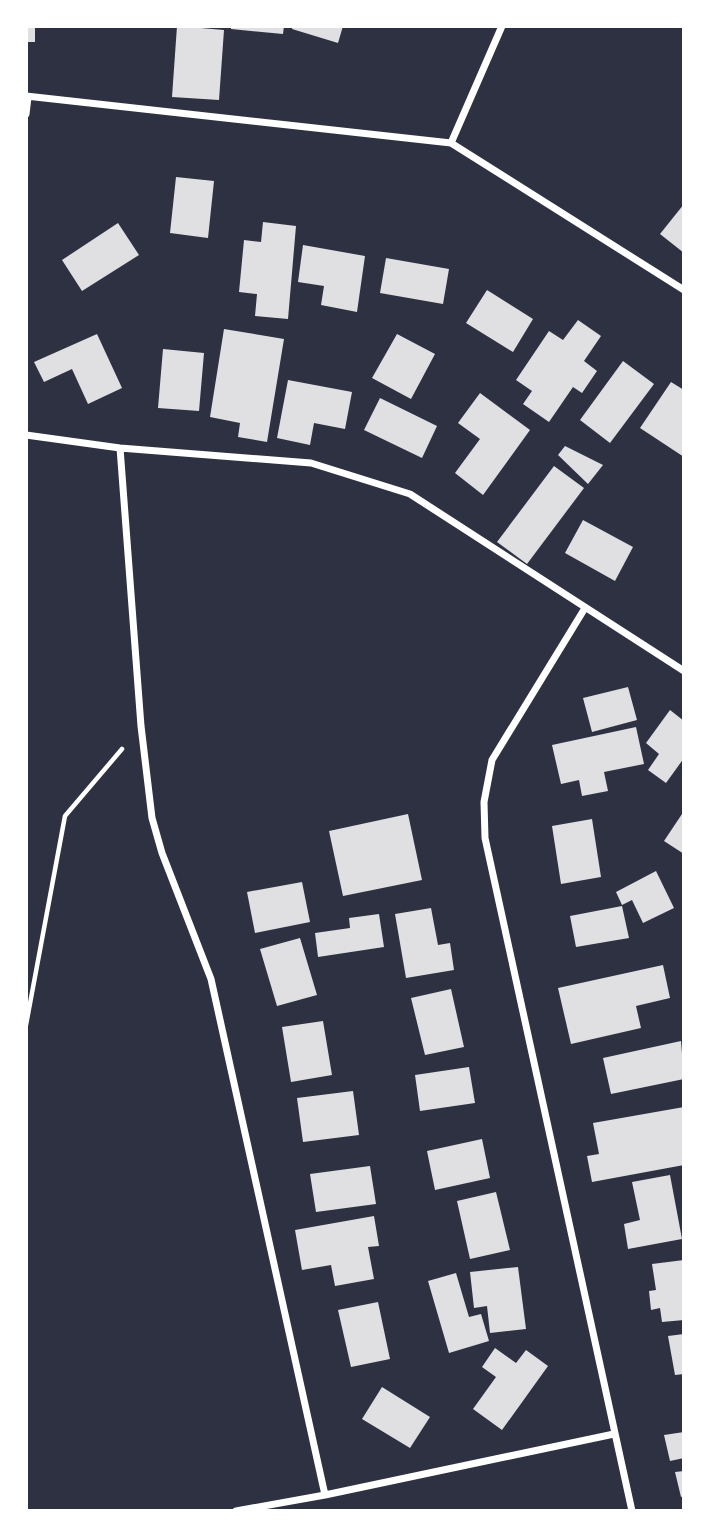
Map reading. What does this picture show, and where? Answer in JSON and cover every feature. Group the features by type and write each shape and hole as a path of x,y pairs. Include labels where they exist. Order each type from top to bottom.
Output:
{"street":[{"path":"451,143 502,26"},
{"path":"26,114 27,97 451,143 684,290"},
{"path":"26,435 120,448 311,463 410,494 684,671"},
{"path":"120,448 141,726 152,818 162,853 211,979 325,1495"},
{"path":"584,608 492,761 484,802 485,838 632,1511"},
{"path":"236,1511 614,1434"}],"path":[{"path":"26,1025 65,816 141,726"}],"building":[{"path":"26,26 35,26 35,42 26,42"},
{"path":"177,26 224,30 219,100 172,97"},
{"path":"231,26 284,26 283,34 231,29"},
{"path":"293,26 343,26 338,43 292,29"},
{"path":"176,177 214,181 208,238 170,233"},
{"path":"684,204 684,253 660,234"},
{"path":"263,222 296,226 288,319 255,316 257,294 239,292 244,240 261,242"},
{"path":"118,223 139,255 82,291 62,260"},
{"path":"303,245 365,256 357,312 321,305 324,286 298,282"},
{"path":"386,258 449,269 443,304 380,293"},
{"path":"487,290 533,319 513,352 466,323"},
{"path":"578,320 601,336 584,361 597,371 582,393 573,387 549,422 523,404 532,391 516,380 549,331 563,340"},
{"path":"224,329 284,339 267,442 238,437 240,423 210,417"},
{"path":"97,334 122,388 88,404 72,369 44,382 34,362"},
{"path":"397,334 435,354 411,399 372,378"},
{"path":"163,349 204,353 199,411 158,408"},
{"path":"623,361 654,384 610,443 580,420"},
{"path":"288,380 352,392 345,429 314,423 310,445 277,438"},
{"path":"671,382 684,390 684,457 640,428"},
{"path":"480,393 530,430 483,495 455,473 480,439 458,423"},
{"path":"380,398 437,426 422,458 364,430"},
{"path":"565,446 603,465 588,484 558,455"},
{"path":"554,466 584,488 527,564 497,542"},
{"path":"583,520 633,547 615,581 565,553"},
{"path":"628,687 637,720 592,732 583,698"},
{"path":"670,710 684,721 684,758 666,783 648,770 659,754 646,743"},
{"path":"636,727 644,764 604,772 608,791 582,796 579,780 561,784 552,745"},
{"path":"684,811 684,854 664,841"},
{"path":"408,814 422,880 343,896 329,831"},
{"path":"592,819 601,877 561,884 552,826"},
{"path":"656,871 674,908 643,923 632,900 622,905 616,892"},
{"path":"302,882 310,922 255,933 247,892"},
{"path":"622,906 629,938 576,947 570,916"},
{"path":"431,908 438,945 450,943 454,970 406,978 395,914"},
{"path":"379,914 384,947 318,957 315,933 350,928 349,918"},
{"path":"300,938 317,995 277,1006 260,949"},
{"path":"663,965 670,998 636,1006 641,1028 571,1044 558,988"},
{"path":"451,989 464,1047 425,1055 411,998"},
{"path":"323,1021 332,1075 291,1082 282,1027"},
{"path":"681,1041 684,1079 611,1094 603,1058"},
{"path":"469,1067 475,1103 420,1111 415,1075"},
{"path":"353,1091 359,1135 303,1142 297,1098"},
{"path":"684,1107 684,1165 592,1182 587,1156 599,1154 593,1123"},
{"path":"482,1139 490,1178 435,1190 427,1151"},
{"path":"370,1166 376,1204 316,1212 310,1174"},
{"path":"670,1175 682,1239 628,1249 624,1224 640,1220 632,1182"},
{"path":"496,1192 510,1250 470,1259 457,1201"},
{"path":"374,1216 379,1246 368,1247 374,1279 335,1286 331,1265 302,1270 295,1230"},
{"path":"684,1260 684,1320 662,1322 660,1308 651,1310 649,1291 656,1290 652,1264"},
{"path":"518,1267 526,1329 490,1333 487,1306 474,1308 470,1272"},
{"path":"456,1273 469,1317 481,1314 489,1341 449,1353 428,1281"},
{"path":"378,1302 390,1359 351,1367 338,1310"},
{"path":"684,1334 684,1374 675,1375 668,1336"},
{"path":"495,1348 516,1363 526,1350 548,1366 502,1430 473,1409 496,1377 482,1367"},
{"path":"382,1387 430,1417 410,1448 362,1419"},
{"path":"684,1432 684,1458 670,1461 664,1435"},
{"path":"684,1471 684,1496 681,1497 675,1472"}]}
